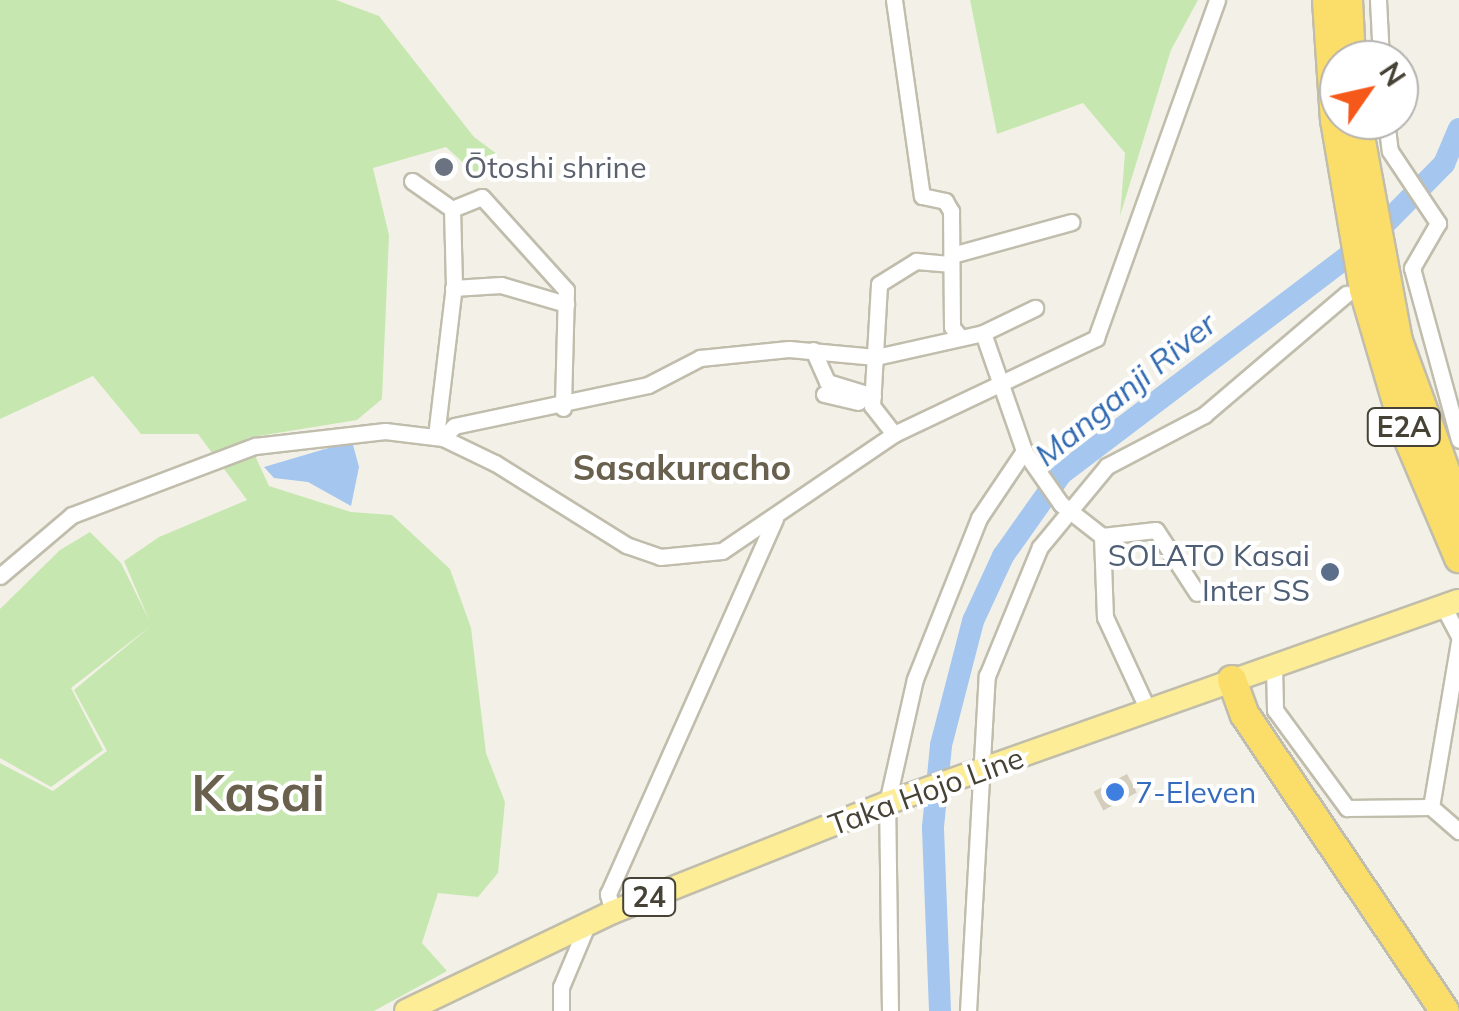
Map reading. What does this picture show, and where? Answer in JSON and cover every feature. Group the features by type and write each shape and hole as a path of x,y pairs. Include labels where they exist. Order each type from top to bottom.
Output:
{"highway":[{"name":"E2A","path":"1326,0 1364,286 1406,433 1459,558"},
{"path":"1348,0 1350,40"},
{"name":"E2A","path":"1354,190 1355,140"},
{"name":"E2A","path":"1364,286 1459,509"},
{"path":"1425,426 1459,496"},
{"path":"1232,680 1459,1002"},
{"path":"1232,680 1245,715 1444,1011"}],"main road":[{"name":"Taka Hojo Line","path":"406,1011 613,912 893,802 1450,604"}],"street":[{"path":"894,0 922,196 945,200 952,210 950,259 959,336"},
{"path":"0,576 72,516 255,446 385,431 440,437 660,557 722,552 894,434 1096,338 1217,0"},
{"path":"1378,0 1380,40"},
{"path":"1390,140 1394,157 1435,219 1412,268 1459,440"},
{"path":"412,181 452,210"},
{"path":"452,210 482,197 557,275 566,304 562,408"},
{"path":"440,437 453,288 452,210"},
{"path":"872,401 879,284 916,261 950,259 1072,222"},
{"path":"453,288 501,286 566,304"},
{"path":"968,1011 970,904 982,772 980,724 987,676 1040,547 1064,507 1107,466 1204,415 1364,286"},
{"path":"440,437 454,426 562,408 648,385 700,358 814,350 876,357 983,333 1035,308"},
{"path":"983,333 1004,380 1028,456 1064,507 1102,536 1156,530 1197,593"},
{"path":"814,350 828,382 872,401 894,434"},
{"path":"824,394 872,401"},
{"path":"890,1011 893,802 922,661 979,518 1028,456"},
{"path":"613,912 608,894 775,519"},
{"path":"1102,536 1105,617 1148,710"},
{"path":"1431,807 1459,638 1450,604"},
{"path":"1274,665 1274,710 1347,808 1431,807 1459,831"},
{"path":"561,1011 561,987 587,925"}],"green space":[{"path":"0,0 336,0 379,16 474,137 497,154 495,168 479,177 446,147 373,168 389,235 382,399 357,420 247,438 269,486 351,512 392,515 450,569 471,628 486,753 505,802 498,873 478,897 438,893 422,943 447,971 374,1011 0,1011 0,763 53,791 107,751 74,690 152,625 71,688 103,750 51,787 0,758 0,609 60,550 90,532 121,563 149,620 124,561 159,537 247,500 198,434 141,434 93,376 0,419"},
{"path":"970,0 1198,0 1171,50 1120,216 1125,153 1083,103 997,134"}],"water":[{"path":"352,441 359,467 351,506 308,482 274,478 264,467"}],"building":[{"name":"7-Eleven","path":"1127,774 1137,793 1103,810 1093,792"}],"waterway":[{"name":"Manganji River","path":"940,1011 933,827 941,745 973,621 1003,556 1061,474 1369,240 1444,164 1459,129"}],"place":[{"name":"Ōtoshi shrine","path":"444,167"},
{"name":"SOLATO Kasai Inter SS","path":"1330,572"},
{"name":"7-Eleven","path":"1115,792"}],"district":[{"name":"Sasakuracho","path":"682,467"},
{"name":"Kasai","path":"258,793"}]}
